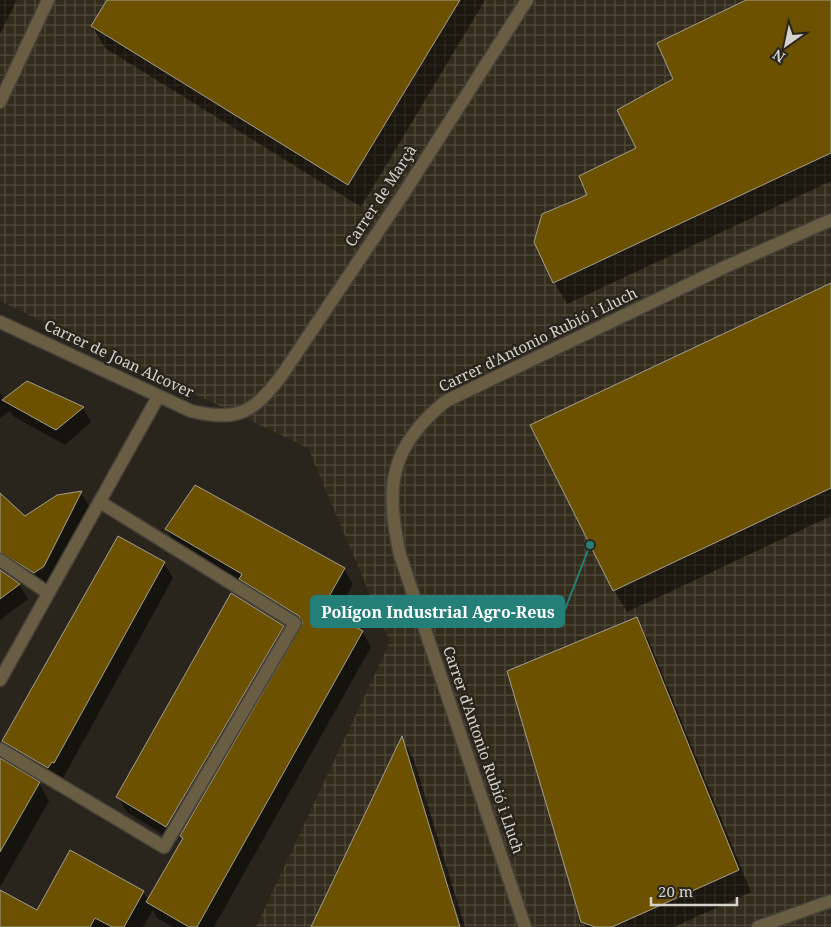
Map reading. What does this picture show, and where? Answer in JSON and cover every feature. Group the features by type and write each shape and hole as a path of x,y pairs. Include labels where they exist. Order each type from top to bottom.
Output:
{"street":[{"path":"0,102 48,0"},
{"name":"Carrer de Marçà","path":"255,405 268,393 282,374 404,193 527,0"},
{"name":"Carrer d'Antonio Rubió i Lluch","path":"525,927 400,555 392,521 391,491 394,473 403,452 413,432 428,415 453,397 831,220"},
{"name":"Carrer de Joan Alcover","path":"0,322 158,397 191,410 217,417 236,414 255,405"},
{"path":"0,680 158,397"},
{"path":"0,749 164,847 295,622 100,502"},
{"path":"0,560 48,593"},
{"path":"758,927 831,901"}],"shaded area":[{"path":"0,0 831,0 831,927 256,927 390,642 308,448 0,301"}],"building":[{"path":"107,0 460,0 348,185 91,26"},
{"path":"746,0 831,0 831,153 553,283 534,242 542,214 587,195 579,176 636,148 617,110 673,79 657,43"},
{"path":"831,283 831,488 613,591 530,425"},
{"path":"27,381 84,407 56,430 2,400"},
{"path":"195,485 345,568 322,609 363,631 197,927 189,927 146,902 183,838 180,836 303,623 299,616 239,579 242,574 165,529"},
{"path":"82,491 44,566 34,573 0,552 0,493 25,516 57,495"},
{"path":"118,536 165,562 54,763 52,762 48,768 2,741"},
{"path":"0,570 20,584 0,599"},
{"path":"231,593 284,626 166,827 116,797"},
{"path":"637,617 739,870 612,927 595,927 581,922 507,671"},
{"path":"402,736 460,927 311,927"},
{"path":"0,758 40,782 0,852"},
{"path":"70,850 144,891 124,927 112,927 95,918 90,927 0,927 0,890 37,910"}],"place":[{"name":"Polígon Industrial Agro-Reus","path":"590,545"}]}
